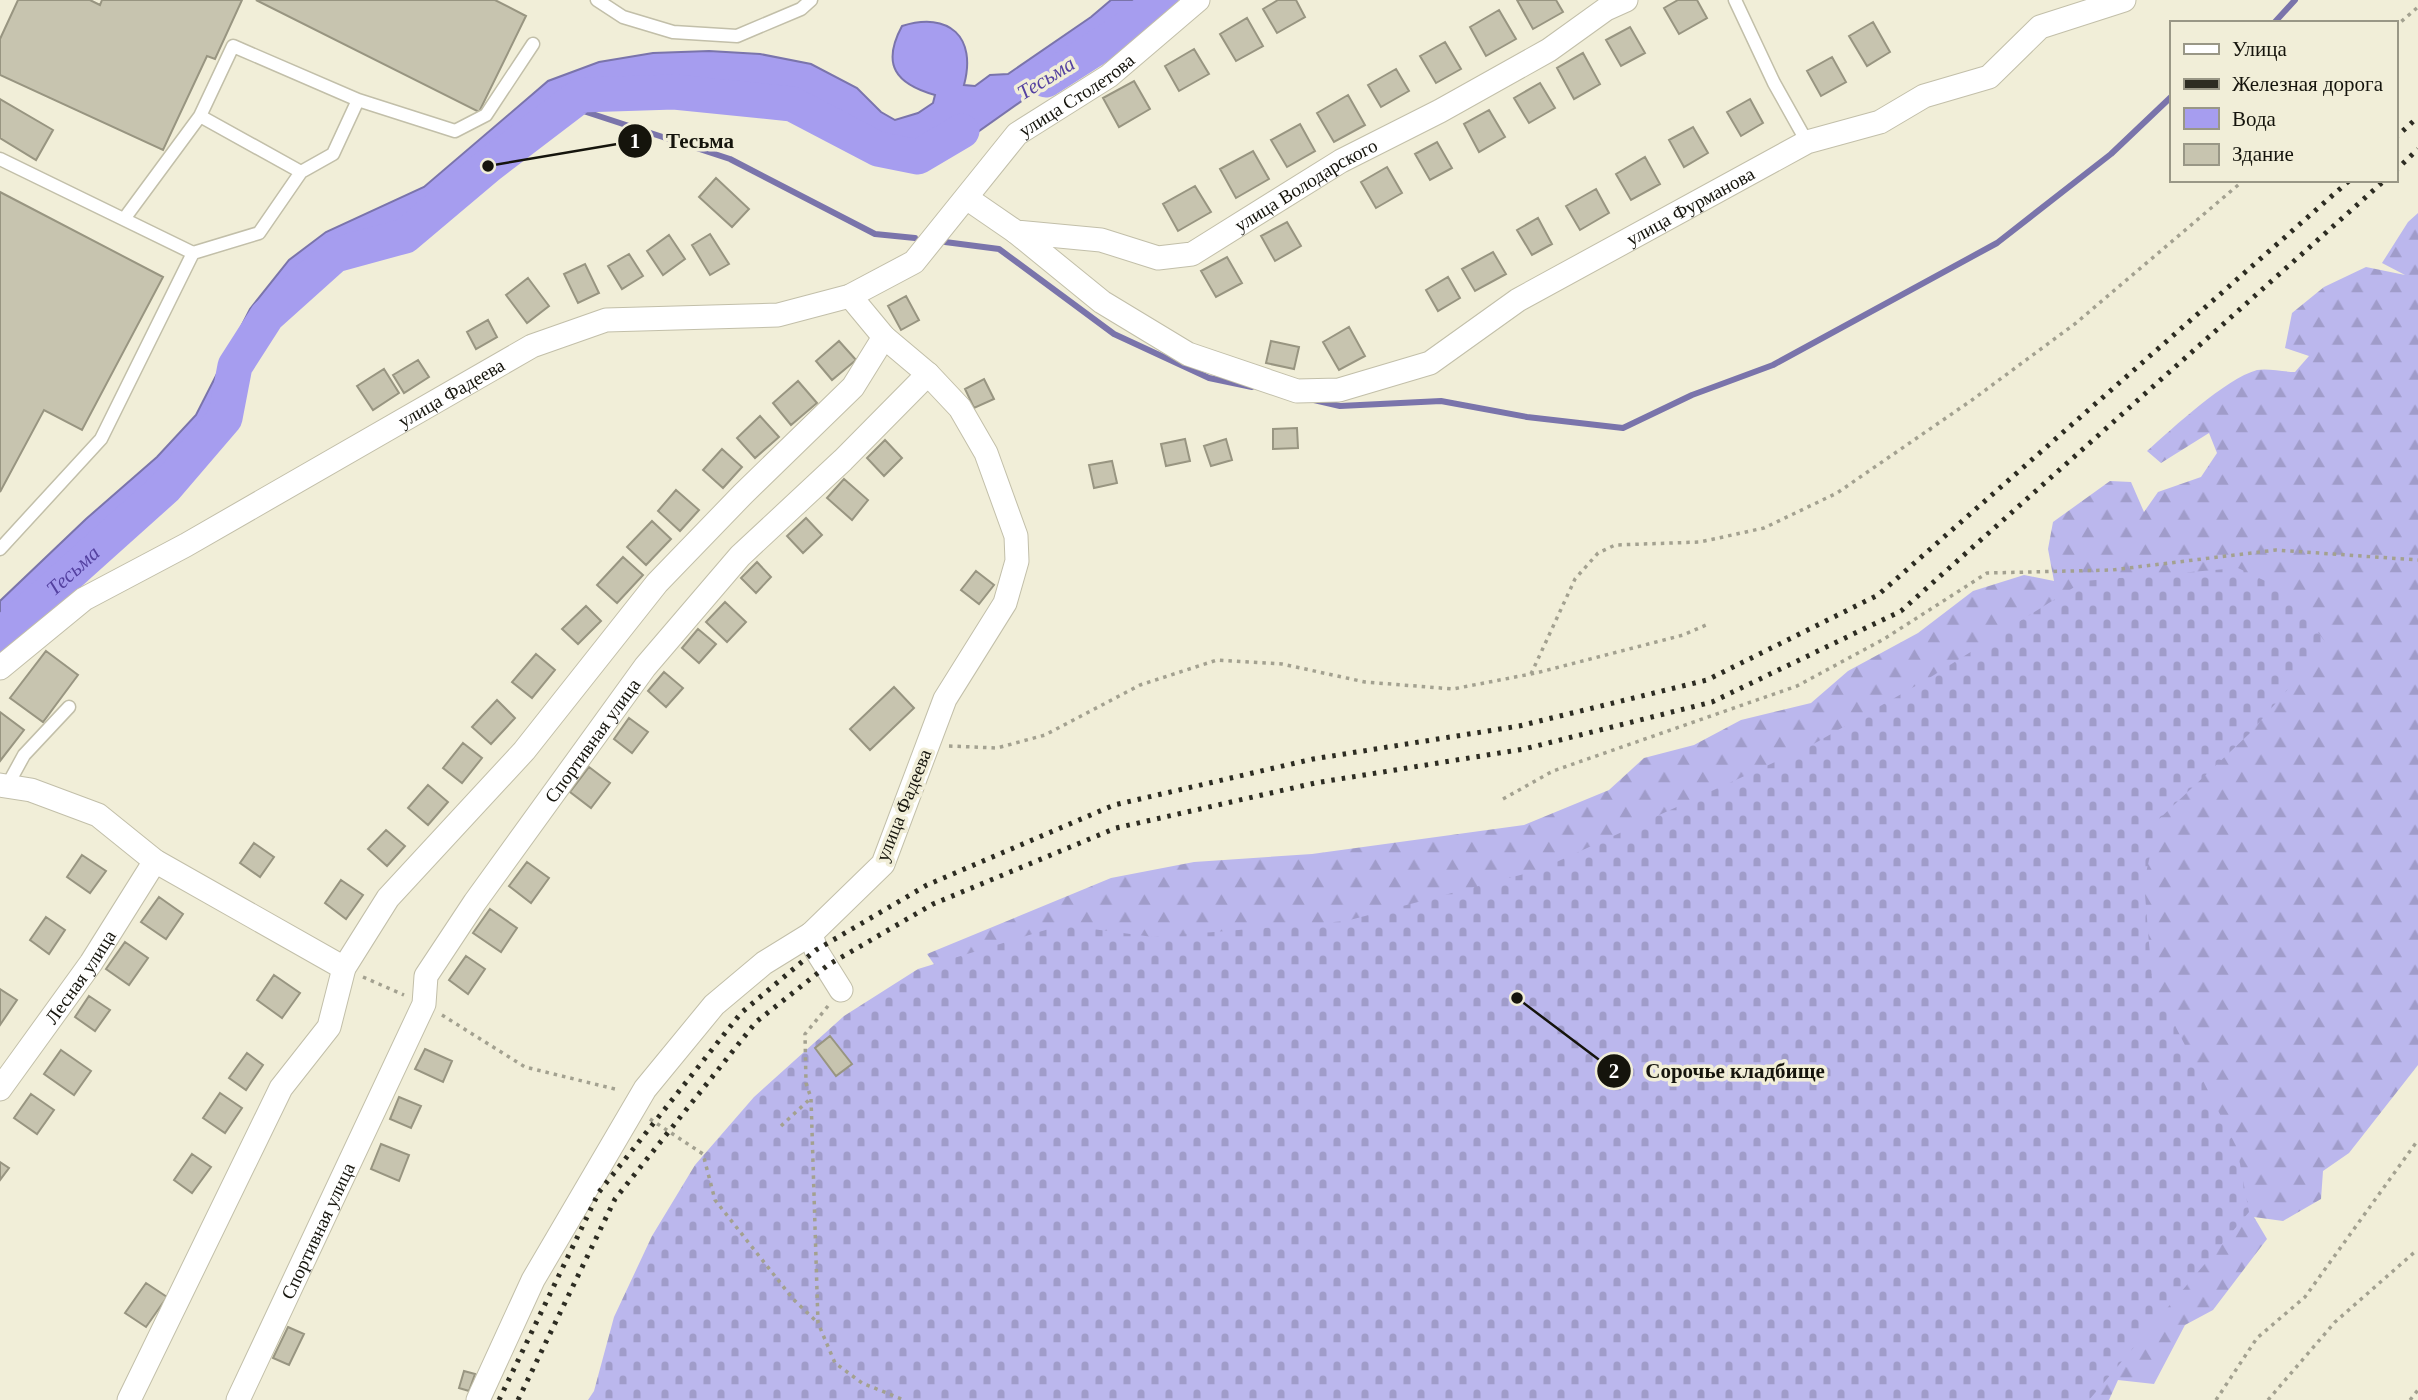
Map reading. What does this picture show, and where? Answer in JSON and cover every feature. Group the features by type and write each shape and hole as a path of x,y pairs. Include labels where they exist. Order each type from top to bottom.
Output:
{"street":[{"name":"улица Столетова","path":"850,296 914,262 968,199 1017,134 1109,76 1198,0"},
{"name":"улица Володарского","path":"968,199 1016,232 1101,240 1158,258 1192,254 1340,161 1440,111 1549,50 1606,9 1626,0"},
{"name":"улица Фурманова","path":"1016,232 1102,302 1188,354 1297,391 1339,390 1430,363 1518,300 1807,142 1880,122 1924,96 1989,77 2040,27 2124,0"},
{"path":"850,296 884,337 928,373"},
{"name":"улица Фадеева","path":"0,668 84,599 186,545 532,346 606,320 778,315 850,296"},
{"path":"129,1400 281,1088 329,1027 344,968 388,898 524,751 657,583 852,387 884,337"},
{"name":"улица Фадеева","path":"478,1400 533,1280 636,1104 714,1004 764,962 811,934 883,864 945,699 1005,604 1017,561 1016,536 986,453 960,408 928,373"},
{"name":"Спортивная улица","path":"238,1400 424,1004 426,976 475,902 645,667 740,556 843,460 928,373"},
{"path":"4,785 32,790 98,815 155,861 344,968"},
{"name":"Лесная улица","path":"0,1090 91,962 155,861"},
{"path":"811,934 816,950 841,990"}],"lane":[{"path":"597,0 623,17 673,32 737,36 801,9 811,0"},
{"path":"1735,0 1774,83 1807,142"},
{"path":"124,219 200,116 233,46 358,100 455,131 486,115 533,44"},
{"path":"0,159 194,253 259,233 301,172 333,154 358,100"},
{"path":"200,116 301,172"},
{"path":"0,549 101,439 194,253"},
{"path":"4,785 24,755 69,707"}],"path":[{"path":"2397,25 2418,7"},
{"path":"1531,674 1575,579 1598,552 1615,545 1700,542 1764,528 1837,493 1972,400 2076,323 2242,182"},
{"path":"1503,799 1553,771 1797,687 1884,639 1987,573 2112,570 2276,550 2418,561"},
{"path":"926,746 997,748 1045,736 1139,685 1217,660 1282,664 1364,682 1453,689 1531,674 1683,635 1706,625"},
{"path":"817,1323 811,1098 806,1083 805,1034 841,990"},
{"path":"525,1067 625,1092 654,1124 703,1154 715,1200 758,1250 793,1299 817,1323 835,1363 862,1383 904,1400"},
{"path":"781,1126 811,1098"},
{"path":"2216,1400 2257,1338 2305,1297 2418,1140"},
{"path":"2267,1400 2335,1322 2417,1250"},
{"path":"2410,1400 2418,1390"}],"green space":[{"path":"2418,213 2418,1065 2349,1153 2323,1171 2321,1199 2283,1221 2254,1217 2267,1239 2213,1310 2185,1325 2154,1384 2118,1380 2109,1400 886,1400 946,982 927,954 1111,878 1194,862 1312,854 1524,825 1609,790 1644,758 1694,745 1741,720 1811,703 1848,671 1918,633 1973,591 2024,575 2054,581 2048,549 2053,522 2110,481 2131,482 2144,512 2158,492 2201,477 2217,453 2209,433 2161,463 2147,451 2200,405 2244,375 2257,370 2295,372 2309,356 2285,348 2292,313 2324,287 2366,267 2405,275 2382,263 2408,222"},
{"path":"2238,568 2284,590 2327,644 2249,734 2158,820 2144,882 2152,980 2237,1148 2249,1212 2089,1400 588,1400 594,1391 614,1317 652,1236 695,1165 754,1097 844,1016 918,969 1062,925 1153,937 1346,921 1539,870 1810,746 1926,680 2084,581"}],"water":[{"path":"1111,0 1153,0 1077,62 955,148 929,155 889,148 842,114 795,93 672,81 617,90 544,113 510,144 480,178 445,202 411,221 363,239 308,271 268,310 245,349 228,403 159,490 83,545 44,587 0,626 0,601 86,519 157,457 196,415 250,309 289,260 326,232 424,187 548,81 599,62 653,53 709,51 760,54 811,64 857,88 881,112 895,120 918,113 933,103 935,95 910,85 896,71 893,52 902,26 933,22 946,25 956,32 966,53 964,85 975,86 990,75 1008,74 1091,17"}],"building":[{"path":"18,0 90,0 100,5 102,0 242,0 215,59 207,56 163,150 0,75 0,39"},
{"path":"256,0 495,0 526,16 479,112"},
{"path":"1278,0 1296,0 1305,17 1277,33 1263,9"},
{"path":"1517,0 1556,0 1563,12 1533,29"},
{"path":"1678,0 1697,0 1707,18 1679,34 1664,8"},
{"path":"1499,10 1516,39 1486,56 1470,27"},
{"path":"1247,18 1263,46 1236,61 1220,34"},
{"path":"1873,22 1890,52 1867,66 1849,36"},
{"path":"1630,27 1645,53 1621,66 1606,40"},
{"path":"1445,42 1461,69 1436,83 1420,56"},
{"path":"1194,49 1209,74 1179,91 1165,66"},
{"path":"1583,53 1600,84 1574,99 1557,68"},
{"path":"1832,57 1846,82 1821,96 1807,71"},
{"path":"1396,69 1409,91 1381,107 1368,85"},
{"path":"1134,81 1150,109 1119,127 1103,98"},
{"path":"1540,83 1555,108 1529,123 1514,98"},
{"path":"1348,95 1365,125 1334,142 1317,113"},
{"path":"0,99 53,130 36,160 0,138"},
{"path":"1750,99 1763,123 1741,136 1727,112"},
{"path":"1489,110 1505,137 1479,152 1464,124"},
{"path":"1300,124 1315,151 1287,167 1271,140"},
{"path":"1693,127 1708,153 1684,167 1669,140"},
{"path":"1437,142 1452,168 1430,180 1415,154"},
{"path":"1253,151 1269,179 1236,198 1220,169"},
{"path":"1645,157 1660,184 1631,200 1616,174"},
{"path":"1387,167 1402,193 1376,208 1361,182"},
{"path":"716,178 749,209 732,227 699,197"},
{"path":"1195,186 1211,212 1178,231 1163,204"},
{"path":"1596,189 1609,213 1580,230 1566,206"},
{"path":"0,192 163,277 82,430 44,410 0,492"},
{"path":"1538,218 1552,244 1532,255 1517,230"},
{"path":"1287,222 1301,246 1275,261 1261,236"},
{"path":"710,234 729,264 710,275 692,245"},
{"path":"669,235 685,259 663,275 647,251"},
{"path":"1493,252 1506,274 1475,291 1462,269"},
{"path":"629,254 643,276 622,289 608,266"},
{"path":"1227,257 1242,283 1216,297 1201,271"},
{"path":"585,264 599,293 578,303 564,274"},
{"path":"1448,277 1460,298 1438,311 1426,290"},
{"path":"528,278 549,306 527,323 506,295"},
{"path":"906,296 919,320 901,330 888,306"},
{"path":"488,320 497,337 476,349 467,332"},
{"path":"1349,327 1365,356 1339,370 1323,342"},
{"path":"839,341 856,360 832,380 816,361"},
{"path":"1271,341 1299,347 1294,369 1266,363"},
{"path":"418,360 429,377 404,393 393,375"},
{"path":"384,369 399,393 373,410 357,386"},
{"path":"984,379 994,399 974,408 965,389"},
{"path":"798,381 817,403 791,425 773,403"},
{"path":"760,416 779,437 755,458 737,438"},
{"path":"1297,428 1298,448 1273,449 1273,429"},
{"path":"1185,439 1190,461 1166,466 1161,444"},
{"path":"1226,439 1232,460 1211,466 1204,446"},
{"path":"885,440 902,458 884,476 867,458"},
{"path":"722,449 742,467 723,488 703,470"},
{"path":"1112,461 1117,483 1094,488 1089,465"},
{"path":"844,479 868,500 852,520 827,498"},
{"path":"676,490 699,510 680,531 658,511"},
{"path":"806,518 822,535 803,553 787,536"},
{"path":"652,521 671,539 646,565 627,547"},
{"path":"623,557 643,575 617,603 597,585"},
{"path":"757,562 771,577 756,593 741,578"},
{"path":"976,571 994,585 979,604 961,590"},
{"path":"725,602 746,622 727,642 706,622"},
{"path":"586,606 601,621 578,644 562,629"},
{"path":"698,629 716,644 699,663 682,648"},
{"path":"46,651 78,675 43,722 10,698"},
{"path":"536,654 555,670 532,698 512,682"},
{"path":"664,672 683,688 666,707 648,691"},
{"path":"894,687 914,708 870,750 850,729"},
{"path":"497,700 515,718 491,744 472,727"},
{"path":"0,712 24,730 0,761"},
{"path":"629,718 648,732 632,753 614,739"},
{"path":"463,743 482,758 462,783 443,768"},
{"path":"589,767 610,783 591,808 570,792"},
{"path":"428,785 448,802 428,825 408,808"},
{"path":"386,830 405,846 387,866 368,849"},
{"path":"254,843 274,857 260,877 240,863"},
{"path":"82,855 106,871 90,893 67,877"},
{"path":"527,862 549,878 531,903 509,886"},
{"path":"341,880 363,895 346,919 325,903"},
{"path":"159,897 183,914 166,939 141,922"},
{"path":"490,909 517,928 501,952 473,933"},
{"path":"46,917 65,930 49,954 30,940"},
{"path":"125,942 148,958 129,985 106,969"},
{"path":"466,956 485,969 468,994 449,980"},
{"path":"274,975 300,993 282,1018 257,1000"},
{"path":"0,989 17,1000 0,1025"},
{"path":"89,996 110,1010 95,1031 75,1017"},
{"path":"830,1036 852,1064 836,1076 815,1048"},
{"path":"425,1049 452,1061 443,1082 415,1069"},
{"path":"61,1050 91,1071 74,1095 44,1074"},
{"path":"247,1053 263,1065 246,1090 229,1078"},
{"path":"220,1093 242,1108 225,1133 203,1118"},
{"path":"31,1094 54,1110 37,1134 14,1118"},
{"path":"399,1097 421,1106 411,1128 390,1119"},
{"path":"381,1144 409,1155 399,1181 371,1169"},
{"path":"192,1154 211,1167 192,1193 174,1180"},
{"path":"0,1162 9,1168 0,1180"},
{"path":"146,1283 167,1297 146,1327 125,1313"},
{"path":"288,1327 304,1334 289,1365 273,1358"},
{"path":"464,1371 475,1374 469,1391 459,1388"}],"waterway":[{"name":"Тесьма","path":"1046,80 1126,29 1161,0"},
{"path":"2276,21 2295,0"},
{"name":"Тесьма","path":"0,636 165,488 225,418 235,366 267,316 335,255 405,236 488,166 581,95 674,92 792,104 878,149 918,157 962,131"},
{"path":"1314,400 1340,406 1441,401 1527,417 1623,428 1692,395 1773,365 1997,243 2111,154 2170,98"},
{"path":"568,106 730,159 875,234 915,238"},
{"path":"945,242 999,249 1114,334 1209,378 1252,387"}],"railway":[{"path":"2397,136 2418,117"},
{"path":"2397,169 2418,149"},
{"path":"499,1400 599,1192 741,1013 816,950 927,885 1114,805 1313,759 1519,726 1707,680 1878,595 2348,182"},
{"path":"518,1400 615,1199 756,1022 828,965 933,904 1116,828 1315,783 1524,749 1712,702 1901,611 2383,182"}],"place":[{"name":"Тесьма","path":"488,166"},
{"name":"Сорочье кладбище","path":"1517,998"}]}
